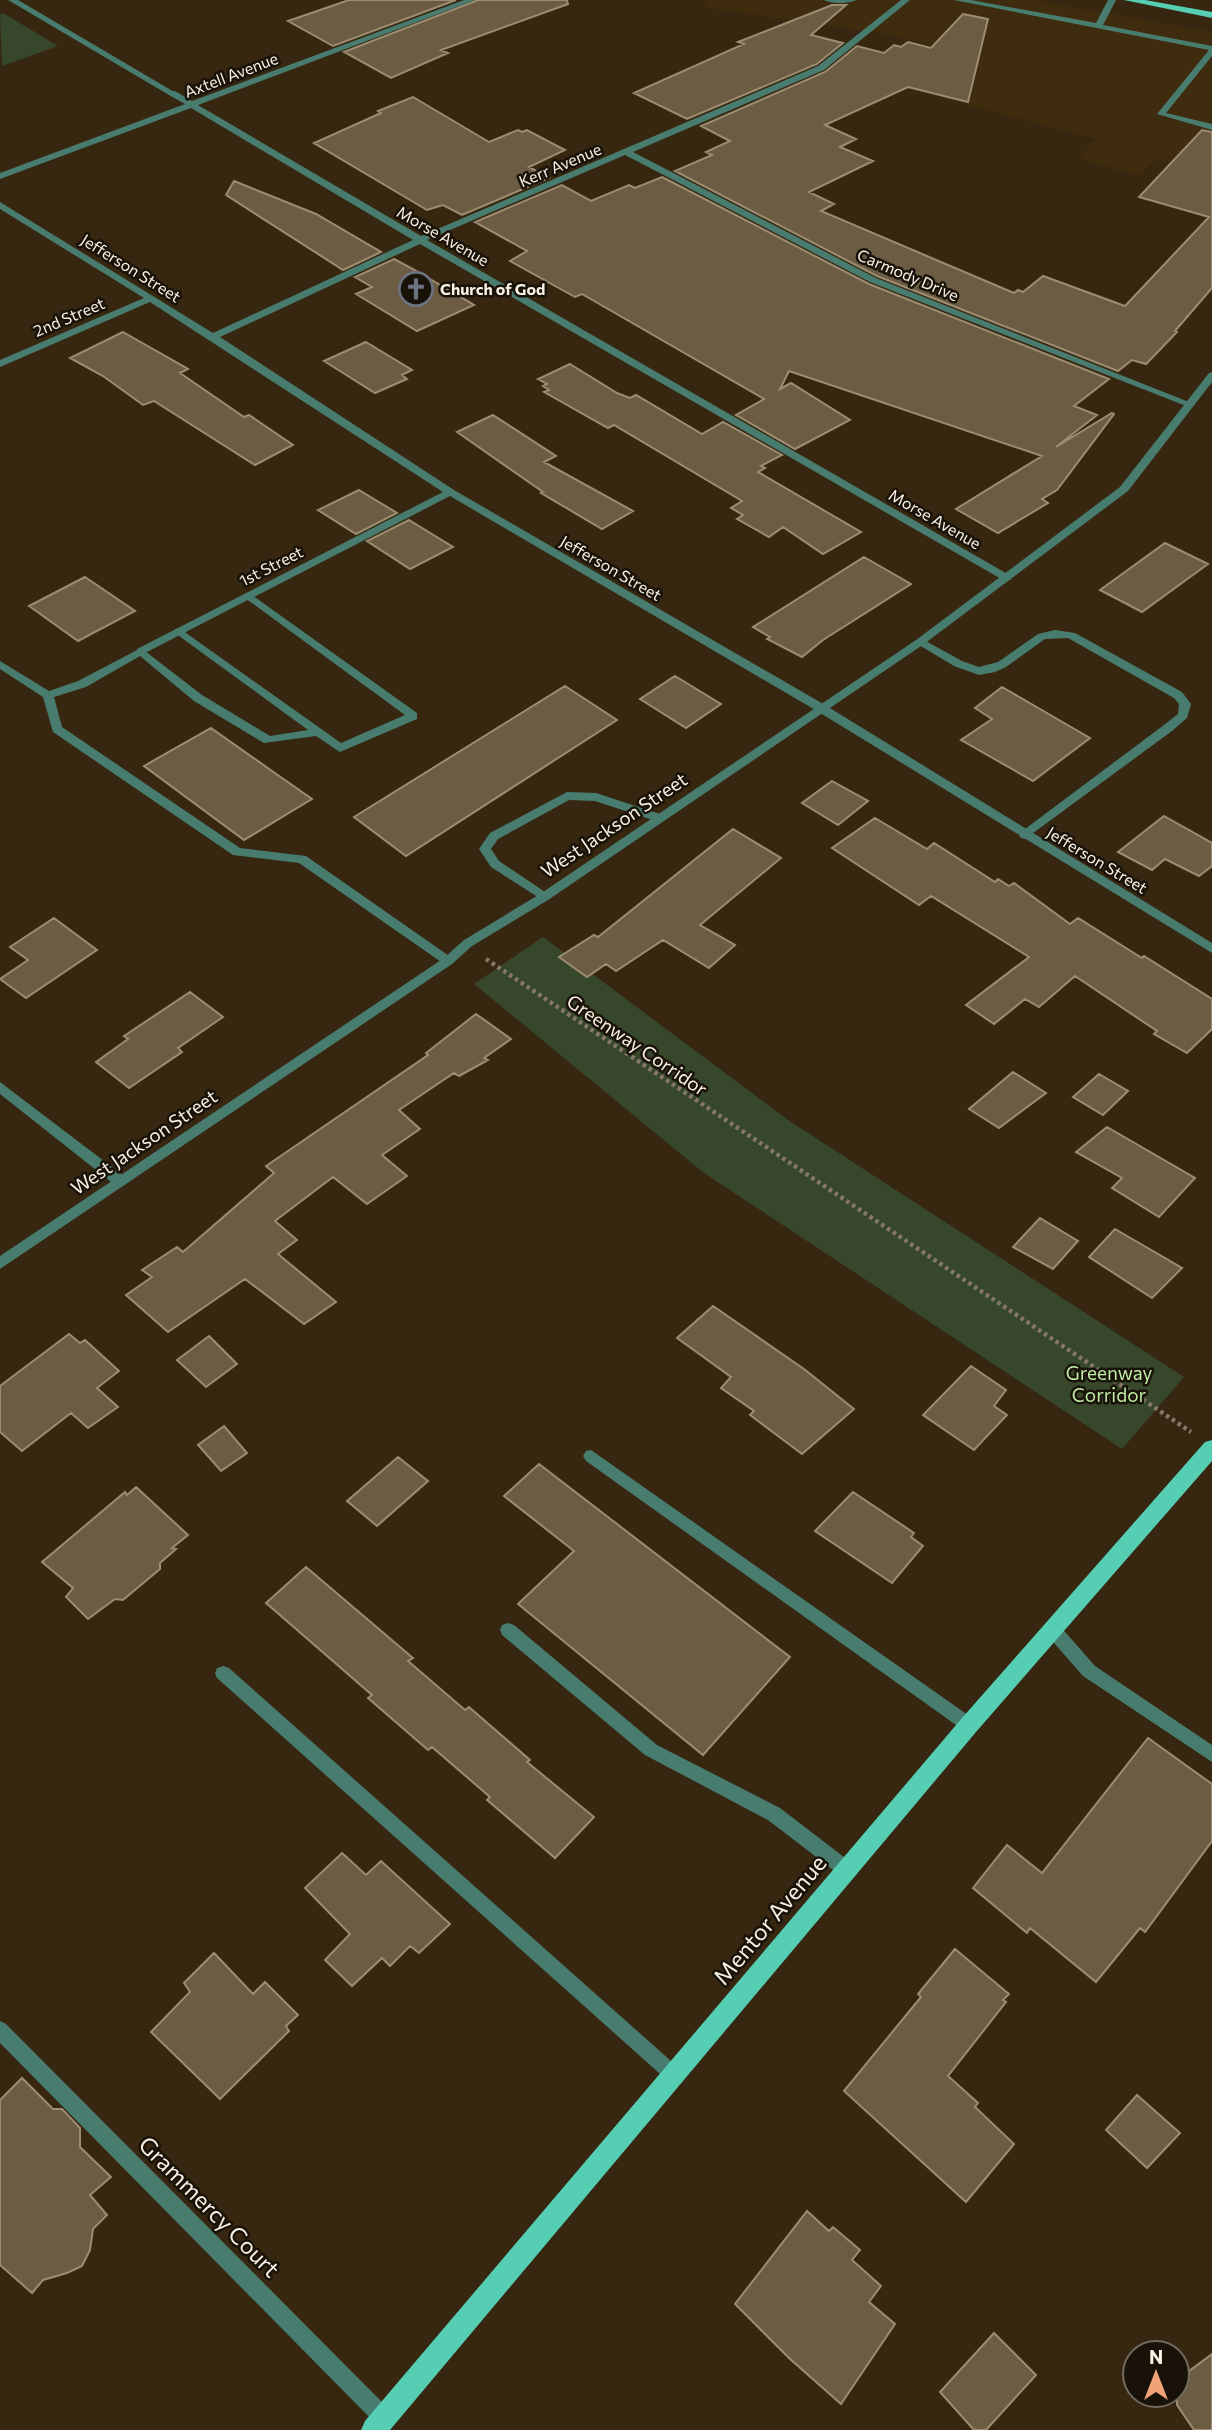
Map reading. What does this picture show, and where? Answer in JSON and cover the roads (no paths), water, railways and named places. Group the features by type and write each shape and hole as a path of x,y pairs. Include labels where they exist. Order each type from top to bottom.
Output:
{"main road":[{"path":"1129,0 1212,15"},
{"name":"Mentor Avenue","path":"379,2424 970,1725 1054,1630 1207,1443"}],"street":[{"name":"Morse Avenue","path":"12,0 420,240 1007,579"},
{"name":"Axtell Avenue","path":"0,176 471,0"},
{"path":"828,0 852,0"},
{"name":"Kerr Avenue","path":"213,337 420,240 821,68 906,0"},
{"path":"958,0 1212,49 1161,114 1212,127"},
{"path":"1098,26 1112,0"},
{"path":"1198,68 1212,71"},
{"name":"Carmody Drive","path":"625,152 873,280 1189,404"},
{"name":"Jefferson Street","path":"0,205 213,337 450,492 821,708 1212,949"},
{"name":"2nd Street","path":"0,364 150,299"},
{"name":"West Jackson Street","path":"0,1263 449,961 468,943 544,897 920,642 1007,579 1124,489 1212,375"},
{"name":"1st Street","path":"48,695 82,684 179,631 450,492"},
{"path":"179,631 340,748 413,716 249,596"},
{"path":"920,642 977,671 991,669 1043,634 1057,632 1071,635 1178,695 1185,704 1183,715 1168,728 1025,835"},
{"path":"141,651 198,698 268,740 318,732"},
{"path":"0,664 48,695 57,729 237,852 302,859 449,961"},
{"path":"544,897 495,864 485,849 494,836 567,796 596,797 659,818"},
{"path":"0,1087 120,1181"},
{"path":"591,1456 970,1725"},
{"path":"508,1630 651,1750 774,1814 847,1870"},
{"path":"1054,1630 1089,1671 1212,1754"},
{"path":"223,1673 674,2075"},
{"name":"Grammercy Court","path":"0,2030 379,2424"}],"place":[{"name":"Church of God","path":"416,289"}],"park label":[{"name":"Greenway Corridor","path":"1109,1384"}]}
